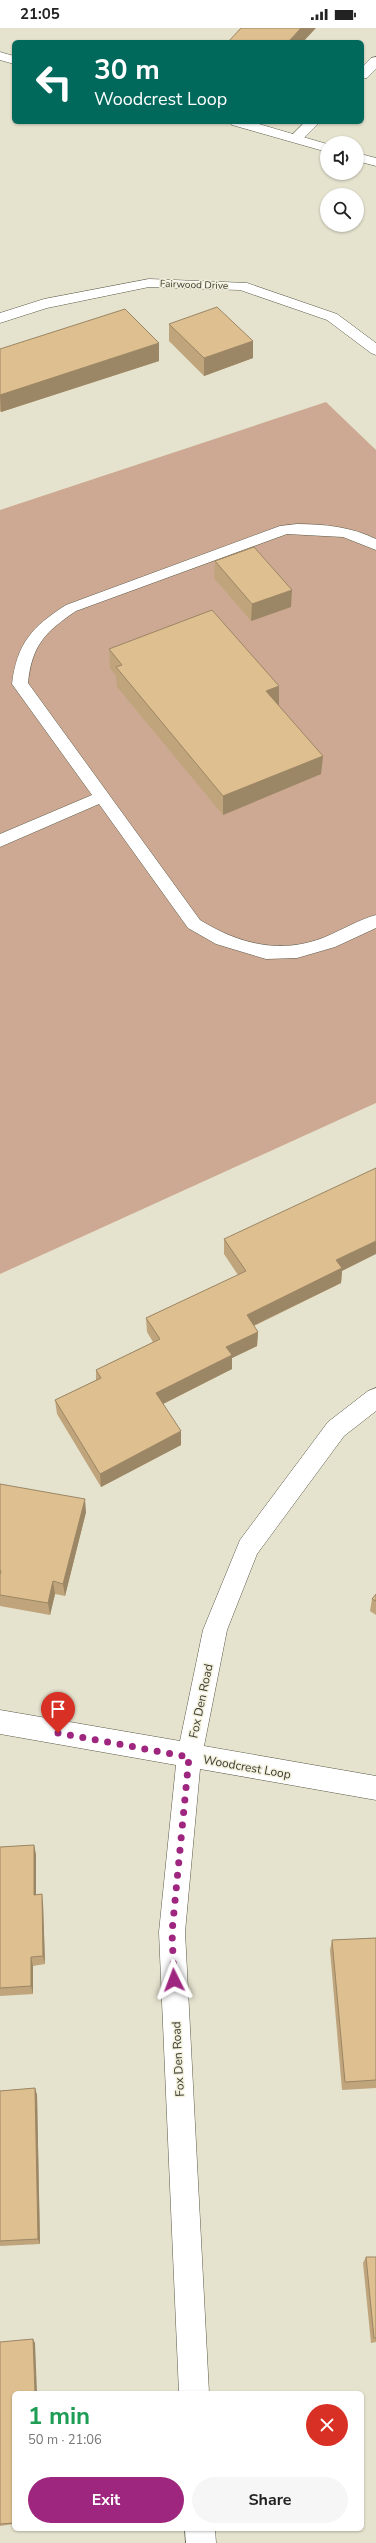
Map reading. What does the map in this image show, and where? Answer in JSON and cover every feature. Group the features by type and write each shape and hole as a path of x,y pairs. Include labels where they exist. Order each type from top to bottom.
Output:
{"street":[{"path":"0,56 12,59"},
{"path":"364,73 376,61"},
{"path":"244,124 320,146"},
{"path":"296,138 311,124"},
{"path":"364,158 376,162"},
{"name":"Fairwood Drive","path":"0,318 44,304 149,283 242,286 332,317 376,350"},
{"name":"Fox Den Road","path":"194,2391 172,1932 189,1757 215,1630 248,1548 336,1429 376,1398"},
{"name":"Woodcrest Loop","path":"0,1722 189,1757 376,1788"},
{"path":"200,2531 201,2543"}],"lane":[{"path":"376,545 340,532 310,528 285,529 71,608 51,621 32,640 22,662 20,684 194,924 218,940 248,950 275,953 313,948 376,921"},
{"path":"0,841 101,797"}],"shaded area":[{"path":"326,402 376,450 376,1103 0,1274 0,510"}],"building":[{"path":"241,28 301,28 290,40 230,40"},
{"path":"217,307 253,341 204,358 169,324"},
{"path":"125,309 159,343 0,395 0,349"},
{"path":"254,547 292,590 252,604 215,561"},
{"path":"212,610 279,686 266,691 323,756 223,796 116,667 122,665 109,649"},
{"path":"376,1168 376,1241 336,1260 342,1268 247,1315 258,1332 226,1347 232,1355 156,1393 181,1431 100,1474 55,1400 101,1378 96,1370 160,1339 146,1318 246,1271 224,1239"},
{"path":"0,1484 85,1499 63,1584 53,1581 48,1603 0,1595"},
{"path":"376,1594 376,1601 372,1599"},
{"path":"34,1845 34,1895 42,1894 43,1956 31,1957 31,1986 0,1988 0,1847"},
{"path":"376,1938 376,2080 345,2082 332,1940"},
{"path":"35,2088 38,2239 0,2241 0,2091"},
{"path":"366,2257 376,2257 376,2338 374,2338"},
{"path":"33,2339 35,2391 12,2391 12,2523 0,2524 0,2342"}],"route":[{"path":"58,1733 189,1757 172,1932 174,1980"}]}
